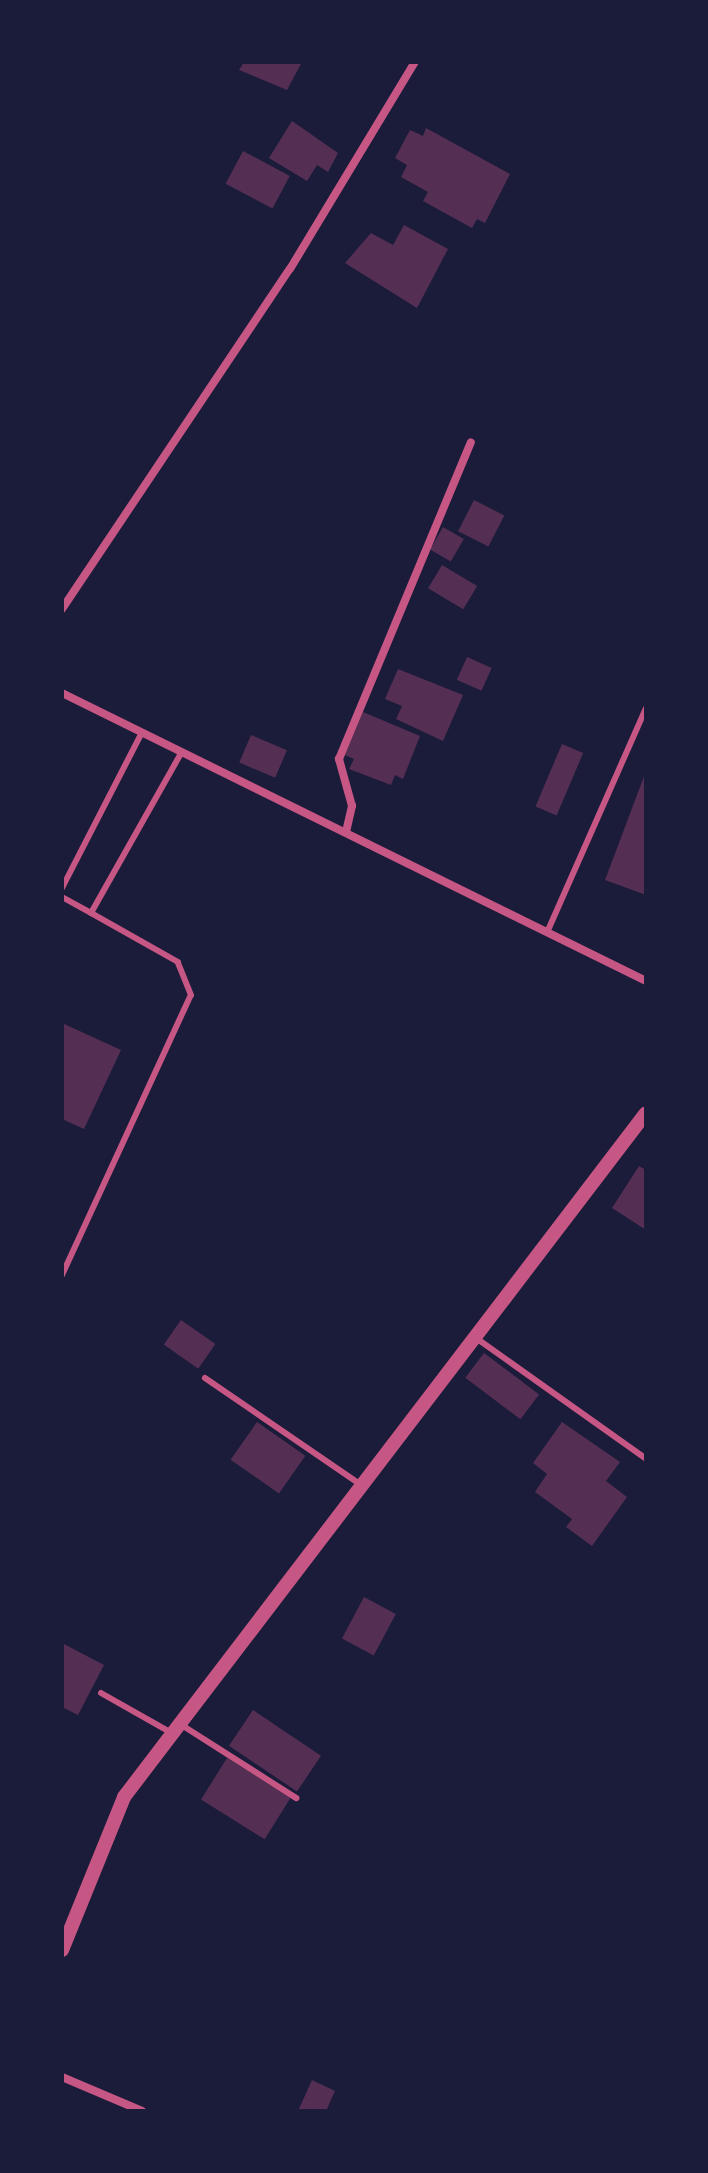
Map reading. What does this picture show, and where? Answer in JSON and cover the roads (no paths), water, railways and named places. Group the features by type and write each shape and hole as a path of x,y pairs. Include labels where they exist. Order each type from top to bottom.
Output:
{"street":[{"path":"62,609 290,269 415,62"},
{"path":"346,832 352,806 339,759 471,442"},
{"path":"62,693 141,734 549,928 646,981"},
{"path":"62,1950 124,1797 174,1727 646,1113"},
{"path":"62,2077 142,2111"}],"lane":[{"path":"549,928 646,708"},
{"path":"62,888 141,734"},
{"path":"91,913 181,753"},
{"path":"62,897 178,962 191,995 62,1275"},
{"path":"473,1336 646,1459"},
{"path":"205,1378 360,1484"},
{"path":"101,1693 174,1727 296,1798"}]}
